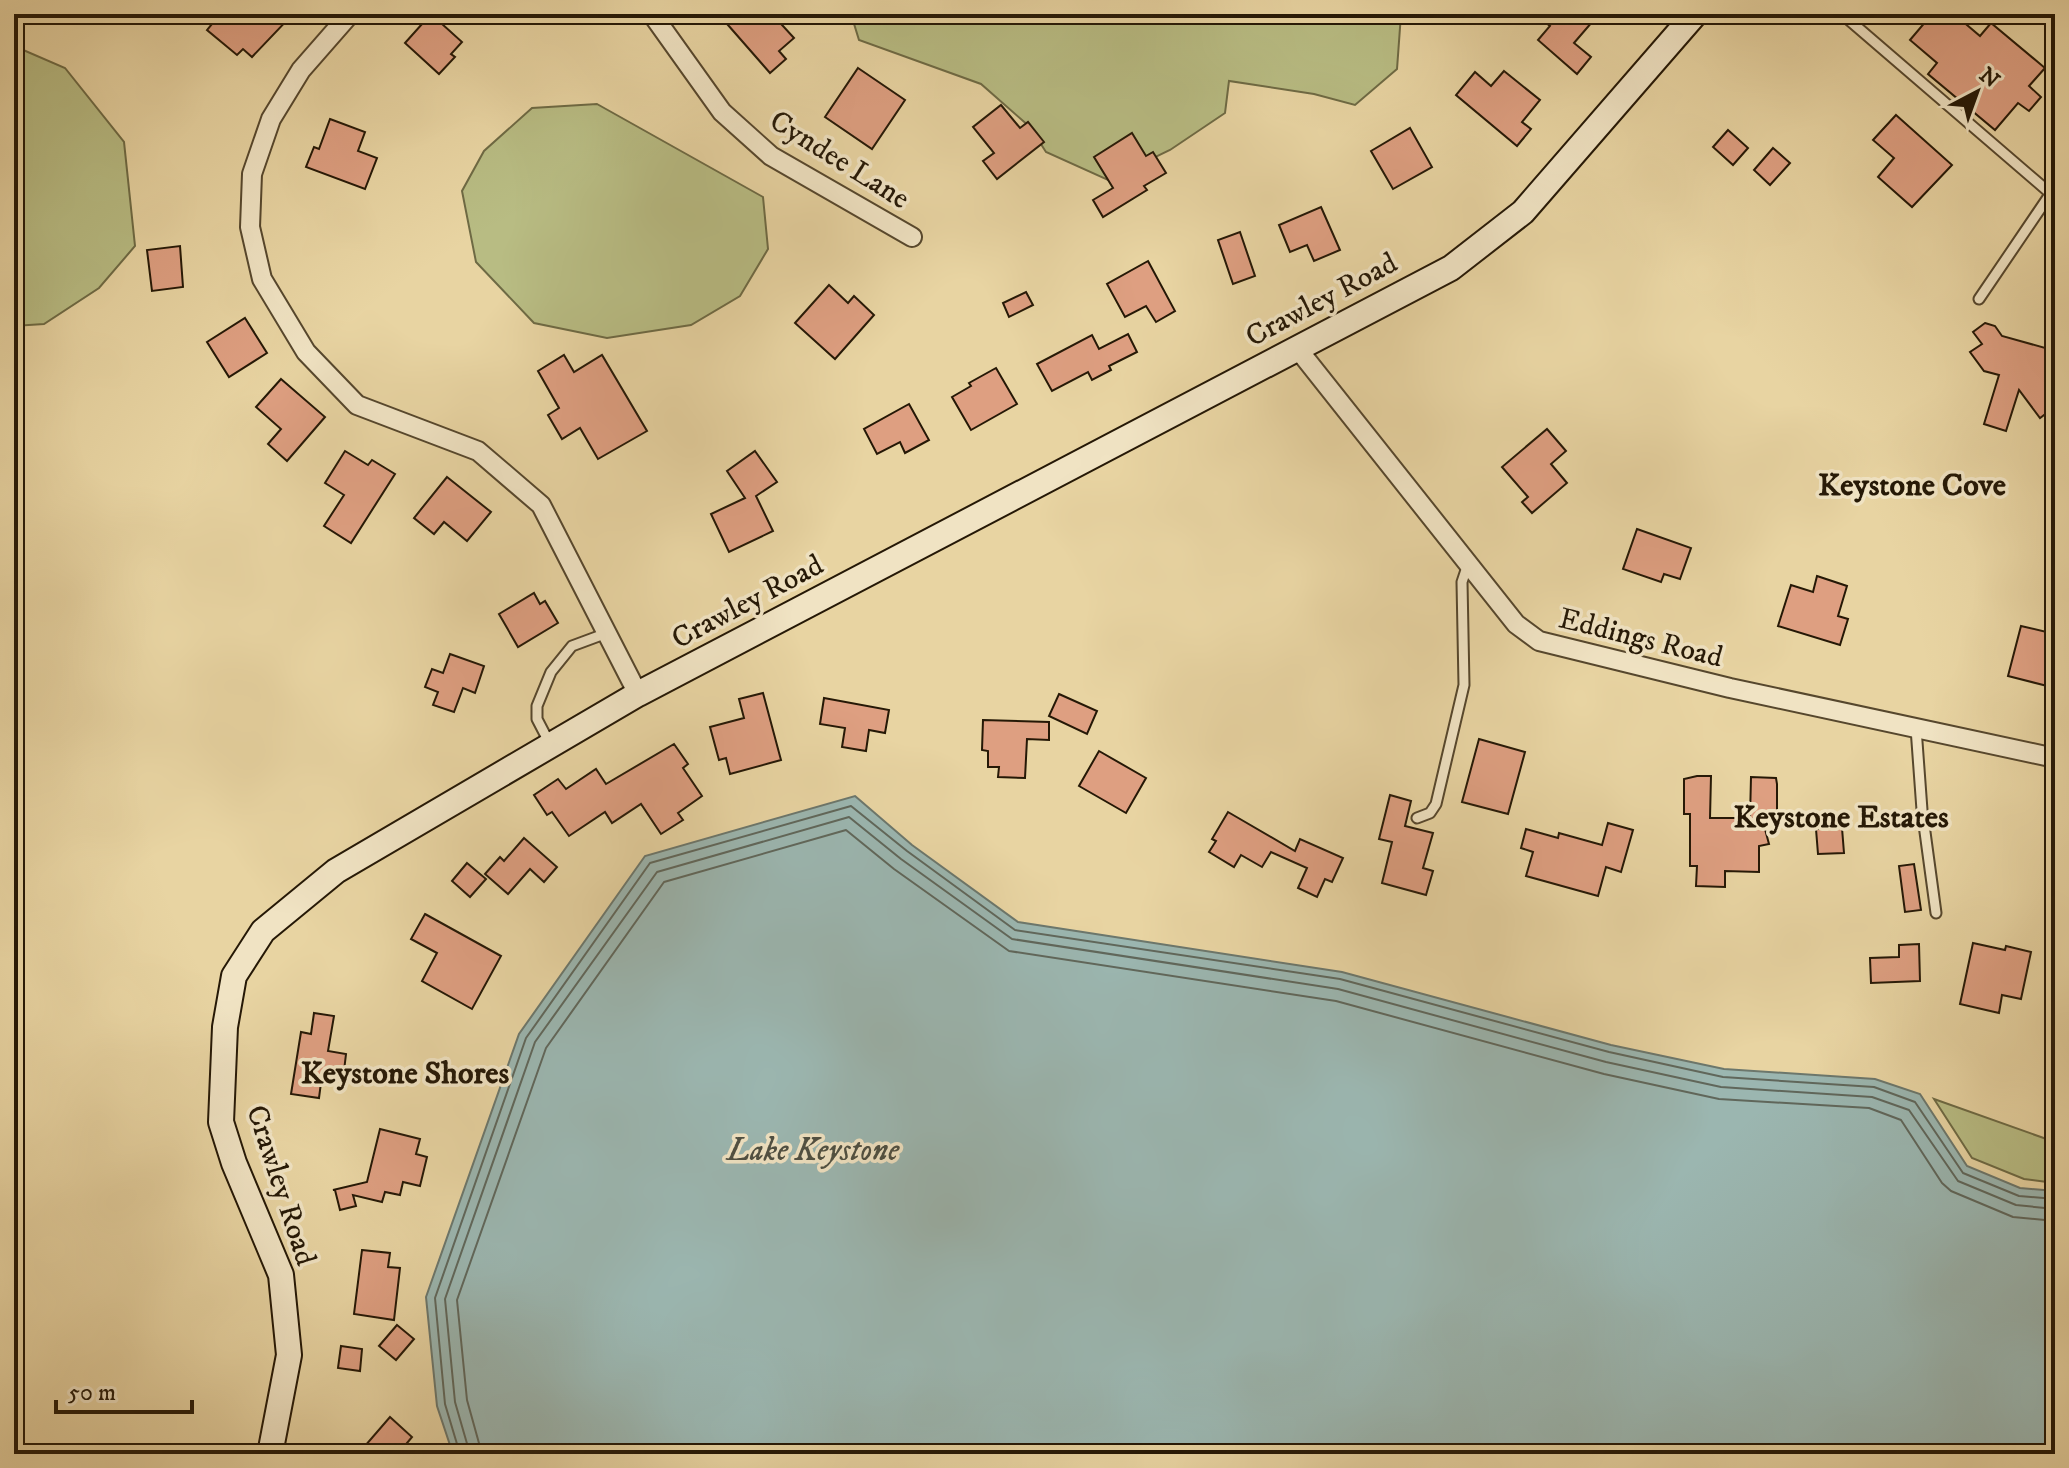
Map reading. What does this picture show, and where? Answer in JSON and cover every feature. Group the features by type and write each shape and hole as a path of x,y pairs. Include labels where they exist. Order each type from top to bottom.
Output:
{"street":[{"path":"350,14 301,70 271,119 252,174 250,227 262,279 306,352 357,405 478,451 541,505 638,694"},
{"name":"Cyndee Lane","path":"652,14 722,112 771,156 912,237"},
{"name":"Crawley Road","path":"270,1454 289,1355 281,1275 234,1163 221,1122 225,1027 234,976 263,931 336,871 638,694 1451,268 1523,212 1695,14"},
{"name":"Eddings Road","path":"1297,348 1516,624 1539,641 1730,688 2055,758"}],"lane":[{"path":"1842,14 2052,190 1979,299"},
{"path":"1417,818 1430,813 1436,804 1464,685 1462,582 1468,564"},
{"path":"551,745 537,719 537,706 551,672 572,646 607,633"},
{"path":"1916,728 1922,810 1936,913"}],"green space":[{"path":"851,14 1401,14 1397,69 1355,105 1314,94 1229,81 1225,113 1170,150 1108,180 1046,152 1030,127 981,84 859,40"},
{"path":"14,46 65,68 124,142 135,246 99,288 44,324 14,326"},
{"path":"597,104 763,197 768,249 740,296 691,325 607,338 534,323 476,262 462,191 484,151 532,108"},
{"path":"1934,1099 2055,1142 2055,1183 2024,1179 1972,1158"}],"water":[{"name":"Lake Keystone","path":"855,796 912,845 1018,922 1342,972 1611,1045 1724,1069 1875,1079 1920,1094 1967,1166 2020,1188 2055,1191 2055,1454 453,1454 437,1406 426,1297 519,1034 645,856"}],"building":[{"path":"220,14 293,14 252,57 243,49 237,55 207,30"},
{"path":"431,14 462,42 451,54 455,57 439,74 405,43"},
{"path":"741,14 772,14 794,38 779,51 786,59 770,73 728,25"},
{"path":"1552,14 1599,14 1574,43 1591,57 1577,74 1538,40 1550,26 1545,22"},
{"path":"1932,14 1954,14 1980,36 1991,23 2045,68 2029,86 2041,97 2029,111 2018,103 1995,130 1928,74 1937,63 1910,40"},
{"path":"858,68 905,100 872,149 825,117"},
{"path":"1504,71 1540,100 1522,122 1531,129 1517,146 1456,95 1475,72 1491,86"},
{"path":"1001,105 1020,128 1028,122 1044,142 997,179 983,161 994,153 973,127"},
{"path":"1896,115 1952,165 1912,207 1878,177 1894,158 1873,140"},
{"path":"330,119 365,132 358,151 377,158 365,189 306,167 314,147 319,149"},
{"path":"1410,128 1432,167 1393,189 1371,151"},
{"path":"1728,130 1748,148 1733,165 1713,147"},
{"path":"1132,133 1146,156 1153,152 1166,173 1144,186 1147,190 1103,217 1093,200 1113,188 1094,157"},
{"path":"1773,148 1790,163 1770,185 1754,170"},
{"path":"1321,207 1340,250 1314,261 1307,245 1290,252 1279,225"},
{"path":"1240,232 1255,276 1233,284 1218,240"},
{"path":"180,246 183,287 152,291 147,250"},
{"path":"1148,261 1175,311 1156,322 1146,306 1125,317 1107,284"},
{"path":"829,285 848,303 854,296 874,315 835,359 795,323"},
{"path":"1026,292 1033,305 1009,317 1003,303"},
{"path":"245,318 267,353 229,377 207,342"},
{"path":"1985,323 1995,326 2002,336 2049,349 2055,358 2055,381 2049,394 2054,402 2052,409 2040,418 2019,390 2006,431 1984,424 1999,375 1984,371 1970,352 1982,344 1973,332"},
{"path":"1128,334 1137,352 1109,366 1111,370 1092,380 1088,372 1052,391 1037,364 1092,335 1099,349"},
{"path":"564,355 574,372 602,355 647,431 598,459 580,428 562,439 548,415 559,408 538,371"},
{"path":"996,368 1017,404 971,430 952,397"},
{"path":"281,379 325,417 287,461 268,444 281,429 256,407"},
{"path":"909,404 929,440 905,453 900,442 877,454 864,429"},
{"path":"1547,429 1566,451 1551,464 1567,483 1532,513 1522,502 1528,497 1502,467"},
{"path":"345,451 368,465 372,460 395,474 351,543 324,526 344,495 325,483"},
{"path":"755,451 777,482 756,496 773,531 729,552 711,514 745,498 727,471"},
{"path":"447,477 491,512 467,541 444,522 434,534 414,518"},
{"path":"1637,529 1691,548 1680,579 1664,574 1661,582 1623,569"},
{"path":"1817,576 1847,586 1838,616 1848,619 1840,645 1778,626 1791,585 1813,592"},
{"path":"534,593 540,604 545,601 558,623 518,647 499,614"},
{"path":"2021,626 2055,634 2055,688 2008,676"},
{"path":"450,654 484,666 475,693 463,688 454,712 433,705 438,692 425,687 432,669 443,673"},
{"path":"763,693 781,760 730,774 726,758 719,760 710,727 744,718 739,699"},
{"path":"1059,694 1097,711 1087,734 1049,716"},
{"path":"824,698 889,710 885,733 869,730 866,751 842,747 845,728 820,724"},
{"path":"983,720 1049,722 1049,740 1027,739 1025,778 998,777 999,767 988,767 988,751 982,750"},
{"path":"1479,739 1525,752 1508,814 1462,802"},
{"path":"674,744 688,764 683,768 702,796 678,813 683,820 661,834 641,804 612,823 605,812 569,836 552,812 547,815 534,795 558,779 566,789 596,769 606,784"},
{"path":"1099,751 1146,778 1126,813 1079,786"},
{"path":"1711,776 1710,818 1750,818 1751,777 1776,778 1777,812 1753,818 1762,818 1769,844 1759,846 1759,872 1725,871 1725,887 1696,886 1697,866 1690,866 1690,814 1684,814 1684,779"},
{"path":"1390,795 1411,801 1405,826 1433,833 1423,868 1433,871 1426,895 1382,883 1392,842 1379,839"},
{"path":"1228,812 1295,851 1300,839 1343,858 1332,882 1325,879 1317,897 1298,888 1307,868 1271,852 1262,867 1241,855 1234,867 1209,852 1216,841 1212,839"},
{"path":"1608,823 1633,830 1621,872 1606,867 1598,896 1526,876 1533,852 1521,848 1526,829 1558,838 1559,833 1602,845"},
{"path":"1842,828 1844,853 1818,854 1816,829"},
{"path":"524,838 557,867 544,882 530,869 508,894 485,874 500,857 504,861"},
{"path":"467,863 486,879 470,897 452,881"},
{"path":"1914,864 1921,910 1905,912 1899,866"},
{"path":"425,914 501,956 472,1009 422,981 437,953 411,939"},
{"path":"1973,943 2031,952 2021,999 2002,995 1999,1013 1960,1004"},
{"path":"1919,944 1920,981 1871,983 1870,958 1899,957 1899,945"},
{"path":"314,1013 334,1016 328,1051 346,1054 343,1079 322,1075 319,1098 291,1094 301,1032 311,1034"},
{"path":"380,1129 420,1139 416,1154 427,1157 420,1186 403,1182 400,1195 385,1192 382,1202 353,1195 356,1206 340,1210 333,1190 367,1182"},
{"path":"362,1250 390,1253 388,1267 400,1268 394,1320 354,1314"},
{"path":"397,1325 414,1339 396,1360 379,1346"},
{"path":"341,1346 362,1349 360,1371 338,1368"},
{"path":"390,1417 412,1437 398,1454 358,1454"}],"district":[{"name":"Keystone Cove","path":"1912,484"},
{"name":"Keystone Estates","path":"1841,816"},
{"name":"Keystone Shores","path":"405,1072"}]}
